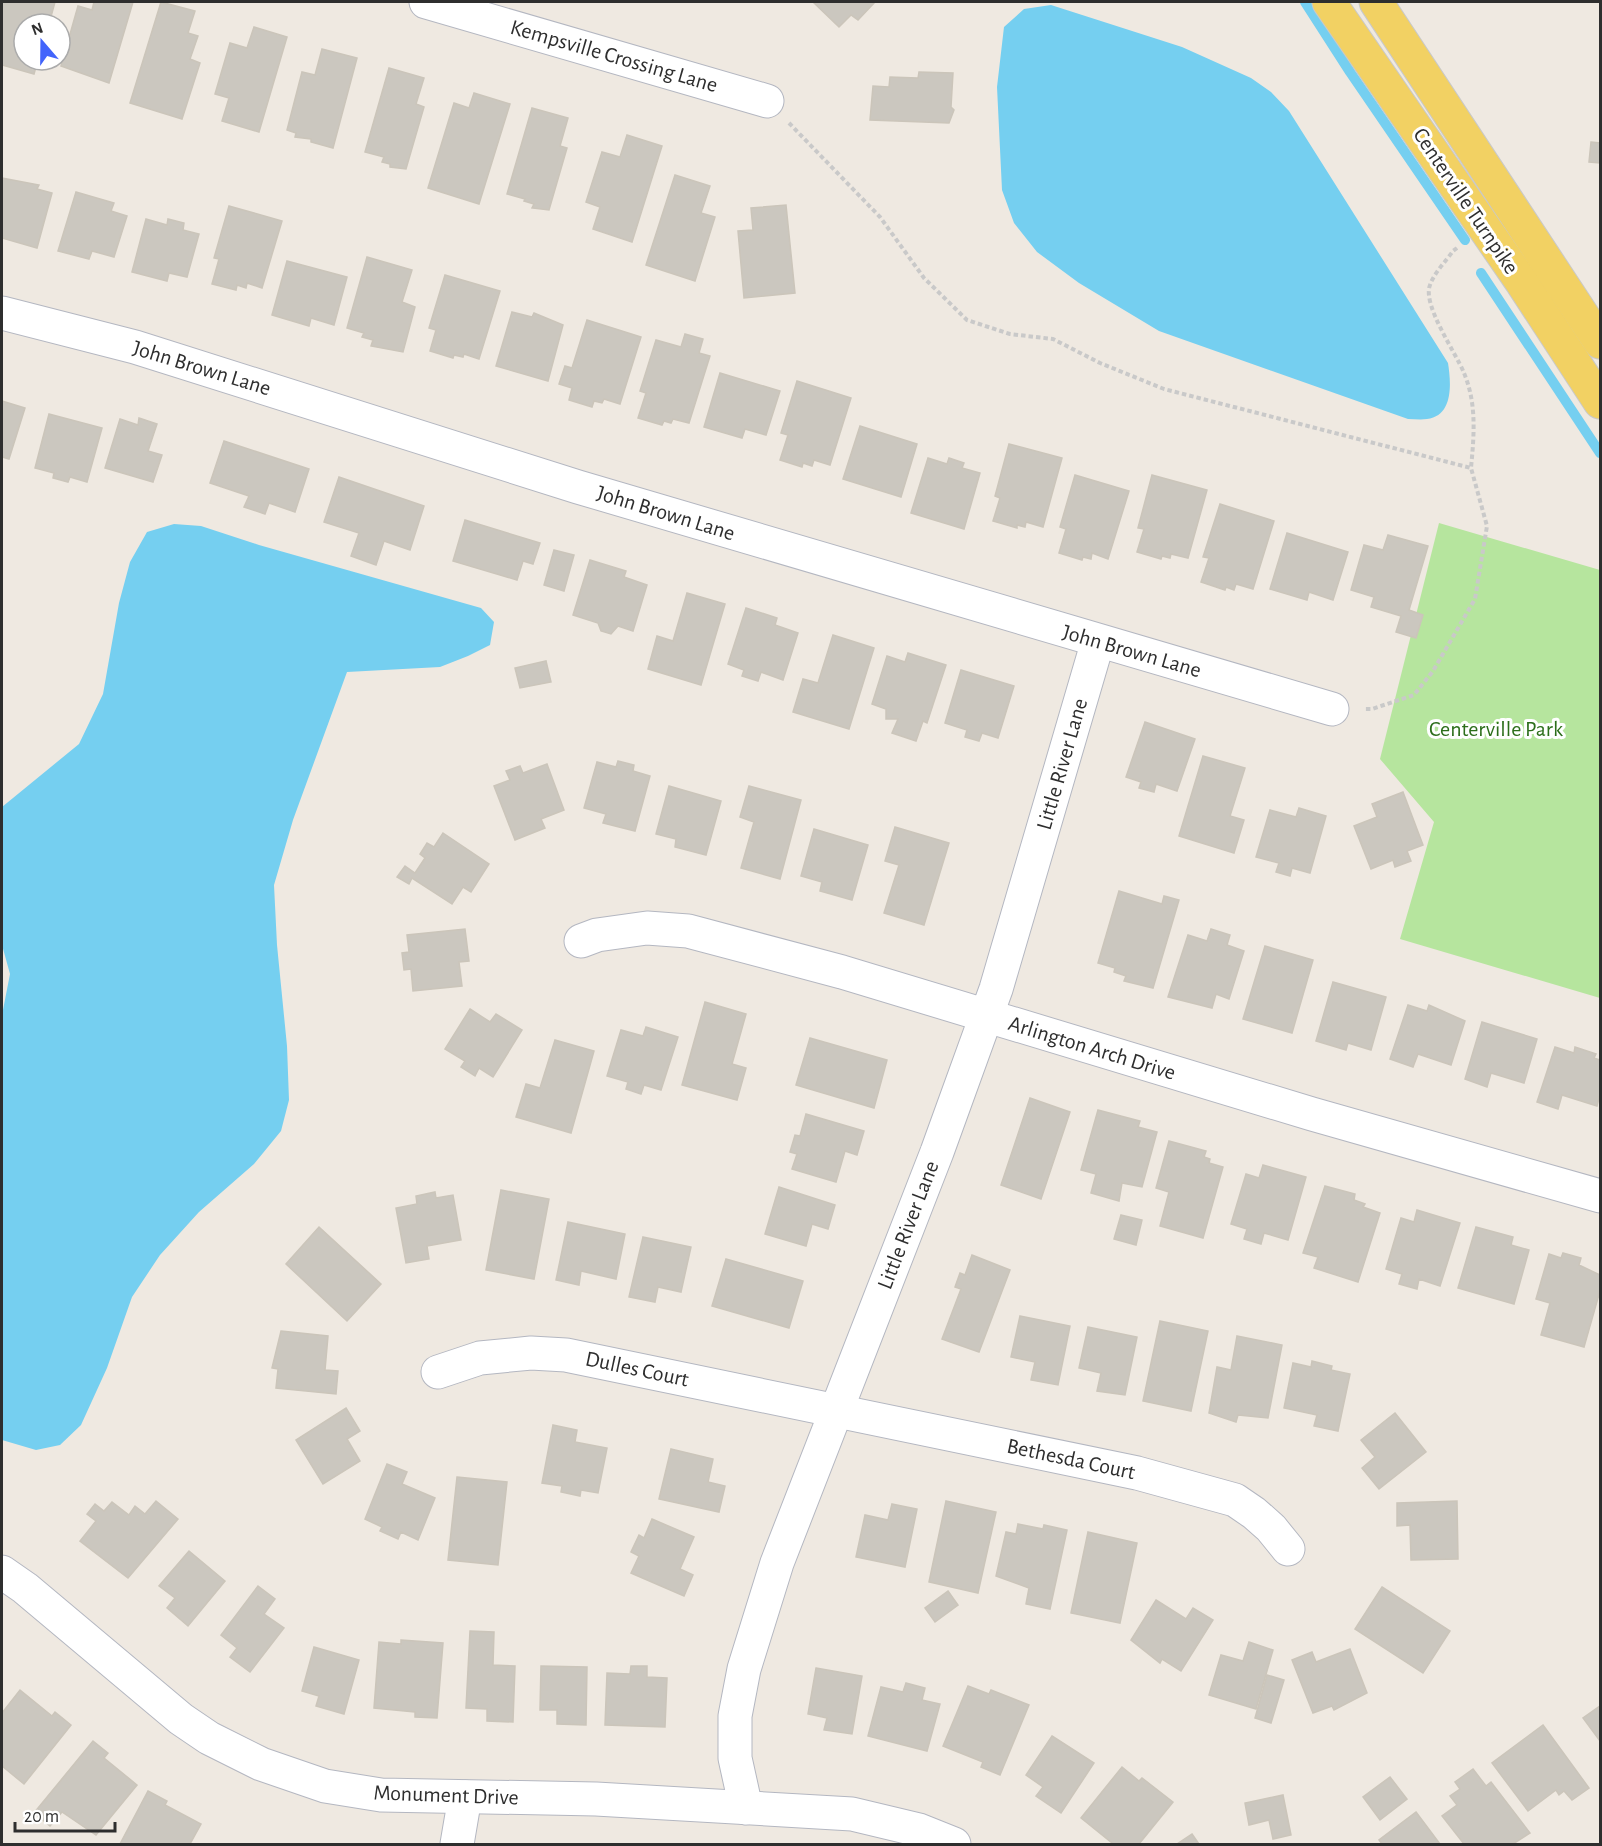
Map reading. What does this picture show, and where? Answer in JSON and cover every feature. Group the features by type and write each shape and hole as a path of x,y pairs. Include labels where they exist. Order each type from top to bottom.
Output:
{"main road":[{"name":"Centerville Turnpike","path":"1329,2 1600,402"},
{"name":"Centerville Turnpike","path":"1376,2 1600,342"}],"street":[{"name":"Kempsville Crossing Lane","path":"426,2 767,101"},
{"name":"John Brown Lane","path":"2,313 135,346 578,487 1332,709"},
{"name":"Little River Lane","path":"746,1808 735,1758 735,1716 744,1669 777,1563 937,1152 996,989 1098,641"},
{"name":"Arlington Arch Drive","path":"581,941 597,935 647,928 688,931 842,972 1312,1114 1600,1196"},
{"name":"Dulles Court","path":"438,1372 480,1358 531,1353 566,1355 836,1410"},
{"name":"Bethesda Court","path":"836,1410 1137,1473 1235,1500 1271,1528 1288,1549"},
{"name":"Monument Drive","path":"2,1572 25,1587 181,1719 209,1738 261,1764 325,1786 370,1794 596,1799 852,1814 919,1830 954,1845"},
{"path":"458,1845 465,1797"}],"path":[{"path":"767,101 880,217 924,278 968,320 1010,334 1053,339 1100,363 1164,389 1471,468"},
{"path":"1332,709 1372,709 1414,695 1433,671 1475,599 1487,526 1471,468 1474,424 1472,399 1465,373 1430,307 1429,286 1453,251 1485,230"}],"green space":[{"name":"Centerville Park","path":"1439,523 1600,570 1600,998 1400,939 1434,822 1380,759"}],"water":[{"path":"1051,5 1182,47 1251,78 1271,92 1289,111 1448,363 1449,397 1442,412 1436,417 1427,419 1408,419 1159,331 1079,283 1037,252 1014,223 1002,190 997,87 1004,27 1024,9"},
{"path":"174,524 201,526 259,545 481,608 494,622 490,645 440,667 347,672 293,820 274,885 289,1100 281,1131 254,1164 199,1212 160,1255 132,1297 107,1368 81,1425 60,1445 36,1450 2,1440 2,1015 10,974 2,945 2,807 79,744 103,694 119,603 130,562 147,532"}],"building":[{"path":"2,2 55,2 52,12 12,12 12,68 2,65"},
{"path":"94,2 133,2 109,83 72,70 72,27 78,6 92,10"},
{"path":"161,2 195,11 188,33 198,36 190,59 200,63 182,119 130,103"},
{"path":"875,2 858,20 851,15 839,27 814,3"},
{"path":"254,27 287,37 259,132 222,121 229,98 215,94 230,43 247,48"},
{"path":"322,49 357,58 333,148 311,142 311,139 295,137 296,133 287,130 302,72 315,75"},
{"path":"389,68 424,78 416,104 424,107 406,169 390,167 390,164 382,162 384,157 365,152"},
{"path":"919,72 953,73 951,107 954,110 949,123 870,120 873,86 889,87 890,77 918,78"},
{"path":"474,93 510,104 479,204 428,188 454,103 469,108"},
{"path":"532,108 568,118 560,146 567,148 549,210 532,208 534,204 507,194"},
{"path":"627,135 662,146 632,242 593,229 600,207 586,202 602,152 620,157"},
{"path":"1591,142 1600,143 1600,163 1589,162"},
{"path":"675,175 710,186 701,213 715,217 695,281 646,265"},
{"path":"2,178 39,185 37,189 52,193 37,248 2,238"},
{"path":"76,192 114,203 111,211 127,216 114,257 92,251 89,259 58,251"},
{"path":"786,205 795,293 744,298 738,231 753,230 751,208"},
{"path":"229,206 282,221 262,288 247,283 246,288 237,285 236,290 212,284 219,259 214,258"},
{"path":"146,219 167,225 168,219 184,223 183,230 199,234 187,277 169,273 167,281 132,272"},
{"path":"367,257 412,270 402,302 415,307 403,352 371,346 373,340 362,337 364,333 347,328"},
{"path":"287,261 347,277 334,325 311,318 309,326 272,315"},
{"path":"445,275 500,291 479,359 464,354 463,357 454,355 453,358 430,351 436,330 429,328"},
{"path":"512,312 532,317 534,313 563,325 548,381 496,366"},
{"path":"587,320 641,337 620,404 604,399 602,403 594,401 592,407 569,400 572,388 559,384 565,366 572,368"},
{"path":"685,334 703,339 699,353 710,356 689,423 673,419 671,423 664,421 662,425 638,418 646,393 640,391 656,340 681,347"},
{"path":"720,373 780,391 766,435 745,429 742,438 704,427"},
{"path":"797,381 851,398 830,465 814,460 812,466 803,463 802,467 780,460 788,435 781,433"},
{"path":"2,401 25,408 9,459 2,457"},
{"path":"49,414 102,428 87,482 70,477 68,482 53,478 54,473 35,468"},
{"path":"139,418 157,424 148,451 162,455 153,482 105,468 120,419 138,425"},
{"path":"860,426 917,444 901,497 843,479"},
{"path":"224,441 309,469 295,512 269,503 265,514 244,507 249,496 210,483"},
{"path":"1009,444 1062,458 1043,527 1026,522 1025,527 1017,525 1017,528 993,521 1000,498 995,496"},
{"path":"928,458 947,464 949,458 964,463 962,468 980,473 964,529 911,513"},
{"path":"1075,475 1129,491 1108,559 1092,553 1091,559 1083,557 1082,560 1059,553 1066,529 1060,527"},
{"path":"1152,475 1207,490 1188,558 1171,554 1170,558 1162,556 1161,559 1137,552 1144,529 1138,528"},
{"path":"339,477 424,506 410,550 384,541 376,565 351,556 359,533 324,522"},
{"path":"1220,504 1274,521 1253,589 1236,584 1234,590 1226,587 1225,590 1201,582 1209,558 1203,557"},
{"path":"465,520 540,543 533,564 523,561 517,580 453,561"},
{"path":"1287,533 1348,552 1333,600 1309,592 1307,600 1270,589"},
{"path":"1388,535 1428,546 1409,610 1423,615 1416,638 1396,632 1401,616 1371,607 1374,597 1351,590 1364,545 1383,550"},
{"path":"554,550 574,555 564,591 544,585"},
{"path":"590,560 626,571 624,577 647,585 633,631 618,626 611,634 601,631 598,623 573,615"},
{"path":"687,593 725,604 701,685 648,669 657,636 673,641"},
{"path":"746,608 777,618 775,625 798,633 783,680 761,672 758,681 742,676 744,670 728,664"},
{"path":"833,635 874,648 849,729 793,712 803,679 818,683"},
{"path":"908,653 946,665 927,723 923,721 916,741 892,733 898,719 886,719 886,709 872,704 887,656 905,662"},
{"path":"546,661 551,682 520,688 515,668"},
{"path":"961,670 1014,686 998,738 982,733 979,741 965,737 967,730 945,723"},
{"path":"1145,722 1195,739 1177,791 1156,784 1154,792 1139,788 1141,782 1126,777"},
{"path":"1203,756 1245,768 1230,816 1244,820 1234,853 1179,836"},
{"path":"618,761 634,765 633,771 650,776 635,831 603,823 606,814 584,808 597,762 616,767"},
{"path":"547,764 564,810 541,819 545,828 515,840 494,786 510,780 506,771 520,766 523,773"},
{"path":"669,786 721,801 706,855 675,847 676,839 656,834"},
{"path":"749,786 801,800 780,879 741,868 754,822 740,817"},
{"path":"1403,792 1423,845 1407,851 1411,861 1395,867 1393,860 1371,869 1354,826 1377,817 1372,804"},
{"path":"1299,808 1326,816 1310,873 1292,868 1290,876 1276,872 1279,863 1256,857 1270,810 1296,817"},
{"path":"895,827 949,843 924,925 884,913 899,865 885,861"},
{"path":"814,829 868,845 852,900 820,891 822,882 801,876"},
{"path":"443,833 489,864 471,892 463,887 452,904 412,878 409,884 397,877 405,866 415,873 425,858 420,854 427,843 434,847"},
{"path":"1119,891 1162,904 1164,896 1179,900 1153,988 1124,981 1126,976 1114,972 1115,968 1098,963"},
{"path":"465,929 469,961 459,962 462,986 413,991 411,969 404,970 402,953 409,952 407,935"},
{"path":"1211,929 1230,935 1227,945 1244,951 1229,999 1216,994 1212,1008 1168,997 1188,935 1207,941"},
{"path":"1265,946 1313,960 1292,1033 1243,1019"},
{"path":"1333,982 1386,997 1371,1050 1348,1043 1346,1050 1316,1041"},
{"path":"705,1002 746,1014 732,1064 746,1068 737,1100 682,1085"},
{"path":"1408,1005 1427,1011 1429,1005 1465,1021 1451,1065 1418,1054 1413,1067 1390,1059"},
{"path":"470,1009 490,1022 496,1014 522,1030 493,1077 479,1068 475,1076 461,1067 465,1061 445,1049"},
{"path":"1482,1022 1537,1039 1524,1083 1491,1073 1487,1087 1465,1079"},
{"path":"646,1027 678,1037 661,1090 644,1085 641,1094 626,1089 628,1082 607,1076 621,1030 643,1036"},
{"path":"810,1038 887,1060 874,1108 796,1085"},
{"path":"555,1040 594,1051 571,1133 516,1117 526,1084 540,1088"},
{"path":"1555,1047 1574,1053 1575,1047 1596,1054 1594,1058 1600,1060 1600,1094 1597,1106 1562,1095 1558,1109 1537,1102"},
{"path":"1030,1098 1070,1112 1041,1199 1001,1185"},
{"path":"1098,1110 1140,1121 1138,1127 1157,1132 1142,1187 1122,1183 1119,1201 1091,1193 1096,1174 1081,1170"},
{"path":"806,1114 864,1131 857,1155 845,1151 836,1182 792,1169 797,1154 790,1152 795,1135 800,1136"},
{"path":"1169,1141 1206,1151 1204,1157 1210,1159 1209,1163 1223,1167 1203,1238 1160,1226 1169,1192 1156,1188"},
{"path":"1263,1165 1306,1177 1288,1240 1264,1233 1261,1244 1244,1239 1247,1229 1231,1224 1246,1174 1259,1178"},
{"path":"1325,1186 1355,1194 1354,1200 1365,1204 1363,1207 1380,1213 1358,1282 1314,1268 1318,1257 1303,1253"},
{"path":"779,1187 835,1205 828,1229 812,1224 806,1246 765,1234"},
{"path":"501,1190 549,1199 534,1279 486,1270"},
{"path":"435,1192 436,1198 453,1195 461,1240 427,1246 429,1259 406,1263 396,1208 417,1204 416,1196"},
{"path":"1417,1210 1460,1223 1440,1286 1419,1279 1417,1289 1399,1284 1402,1274 1386,1269 1401,1218 1414,1222"},
{"path":"1121,1215 1142,1220 1136,1245 1114,1239"},
{"path":"568,1222 625,1234 616,1279 581,1271 579,1285 556,1280"},
{"path":"319,1227 381,1284 347,1321 286,1264"},
{"path":"1476,1227 1513,1237 1511,1245 1529,1250 1514,1304 1458,1288"},
{"path":"643,1237 691,1247 681,1292 658,1287 655,1302 629,1297"},
{"path":"1563,1253 1581,1258 1579,1265 1600,1275 1600,1291 1584,1347 1541,1335 1550,1303 1536,1299 1549,1254 1561,1258"},
{"path":"972,1255 1010,1270 979,1352 942,1339 961,1289 955,1287 960,1273 965,1275"},
{"path":"726,1259 803,1281 789,1328 712,1306"},
{"path":"1020,1316 1070,1326 1058,1385 1031,1380 1035,1362 1011,1357"},
{"path":"1160,1321 1208,1331 1191,1411 1143,1401"},
{"path":"1088,1327 1137,1337 1125,1395 1097,1391 1101,1373 1079,1368"},
{"path":"281,1331 328,1336 325,1370 338,1371 336,1394 276,1388 278,1369 272,1368"},
{"path":"1237,1336 1282,1345 1268,1418 1238,1415 1236,1422 1209,1413 1217,1367 1231,1370"},
{"path":"1312,1361 1332,1366 1331,1370 1350,1374 1338,1431 1314,1426 1317,1415 1284,1408 1293,1363 1311,1367"},
{"path":"346,1408 360,1431 347,1439 360,1461 323,1484 296,1440"},
{"path":"1395,1413 1426,1452 1379,1489 1362,1468 1375,1457 1361,1440"},
{"path":"553,1425 577,1430 575,1442 607,1448 598,1493 581,1490 580,1496 561,1492 562,1486 542,1483"},
{"path":"671,1449 713,1459 708,1482 725,1486 719,1512 659,1499"},
{"path":"387,1464 407,1472 402,1484 435,1498 418,1540 401,1532 398,1539 380,1531 382,1527 365,1519"},
{"path":"457,1477 507,1482 498,1565 448,1560"},
{"path":"156,1501 178,1519 128,1578 80,1541 96,1521 87,1514 95,1504 104,1511 112,1502 129,1515 135,1506 145,1514"},
{"path":"946,1501 996,1512 978,1593 929,1582"},
{"path":"1457,1501 1458,1559 1411,1560 1410,1525 1397,1526 1397,1503"},
{"path":"892,1504 917,1509 905,1567 856,1557 865,1515 888,1520"},
{"path":"652,1519 694,1537 680,1569 693,1575 684,1596 631,1573 639,1556 631,1552 639,1535 644,1538"},
{"path":"1018,1524 1043,1529 1044,1525 1067,1530 1050,1609 1026,1604 1029,1588 996,1576 1006,1532 1016,1534"},
{"path":"1088,1532 1137,1543 1120,1623 1071,1613"},
{"path":"189,1551 225,1581 188,1626 167,1608 175,1598 159,1586"},
{"path":"258,1586 275,1599 264,1614 284,1628 250,1672 230,1657 237,1648 221,1635"},
{"path":"1382,1587 1450,1631 1423,1673 1355,1629"},
{"path":"948,1591 958,1605 935,1622 925,1608"},
{"path":"1156,1600 1186,1619 1193,1608 1213,1620 1181,1671 1162,1659 1160,1663 1131,1640"},
{"path":"470,1631 494,1632 493,1665 515,1666 513,1722 487,1721 487,1709 466,1708"},
{"path":"401,1640 443,1643 437,1718 415,1717 415,1712 374,1708 379,1642 401,1644"},
{"path":"1249,1642 1273,1650 1256,1709 1209,1695 1221,1655 1243,1661"},
{"path":"314,1647 359,1660 344,1714 316,1706 319,1696 302,1691"},
{"path":"1350,1649 1367,1693 1334,1710 1332,1706 1313,1713 1292,1660 1312,1652 1316,1662"},
{"path":"541,1666 587,1667 586,1725 557,1724 557,1710 540,1710"},
{"path":"631,1666 647,1666 647,1677 667,1678 665,1727 605,1725 607,1673 630,1674"},
{"path":"816,1668 862,1676 852,1734 824,1730 827,1718 808,1714"},
{"path":"1267,1675 1284,1680 1271,1723 1255,1718"},
{"path":"906,1683 925,1688 922,1700 940,1704 927,1751 868,1736 881,1687 903,1692"},
{"path":"968,1686 989,1694 991,1690 1029,1705 1000,1775 981,1767 983,1762 943,1746"},
{"path":"20,1690 52,1716 55,1712 71,1725 24,1784 2,1766 2,1713"},
{"path":"1600,1706 1600,1741 1583,1718"},
{"path":"1543,1725 1589,1788 1572,1800 1564,1791 1559,1795 1556,1790 1528,1811 1492,1763"},
{"path":"1052,1736 1094,1763 1061,1813 1036,1796 1043,1787 1026,1775"},
{"path":"93,1741 108,1753 104,1758 137,1785 96,1835 62,1812 50,1826 34,1813"},
{"path":"1122,1767 1139,1781 1142,1778 1173,1802 1139,1844 1111,1844 1081,1818"},
{"path":"1473,1769 1486,1786 1491,1782 1530,1833 1513,1844 1464,1844 1442,1816 1457,1805 1450,1796 1460,1789 1455,1782"},
{"path":"1390,1777 1407,1799 1380,1820 1363,1797"},
{"path":"148,1791 167,1801 165,1805 201,1824 190,1844 120,1844"},
{"path":"1283,1795 1291,1835 1273,1839 1269,1820 1249,1825 1245,1803"},
{"path":"1416,1812 1440,1844 1382,1844 1379,1840"},
{"path":"1192,1834 1199,1844 1177,1844"}],"waterway":[{"path":"1305,2 1465,240"},
{"path":"1481,273 1600,453"}]}
